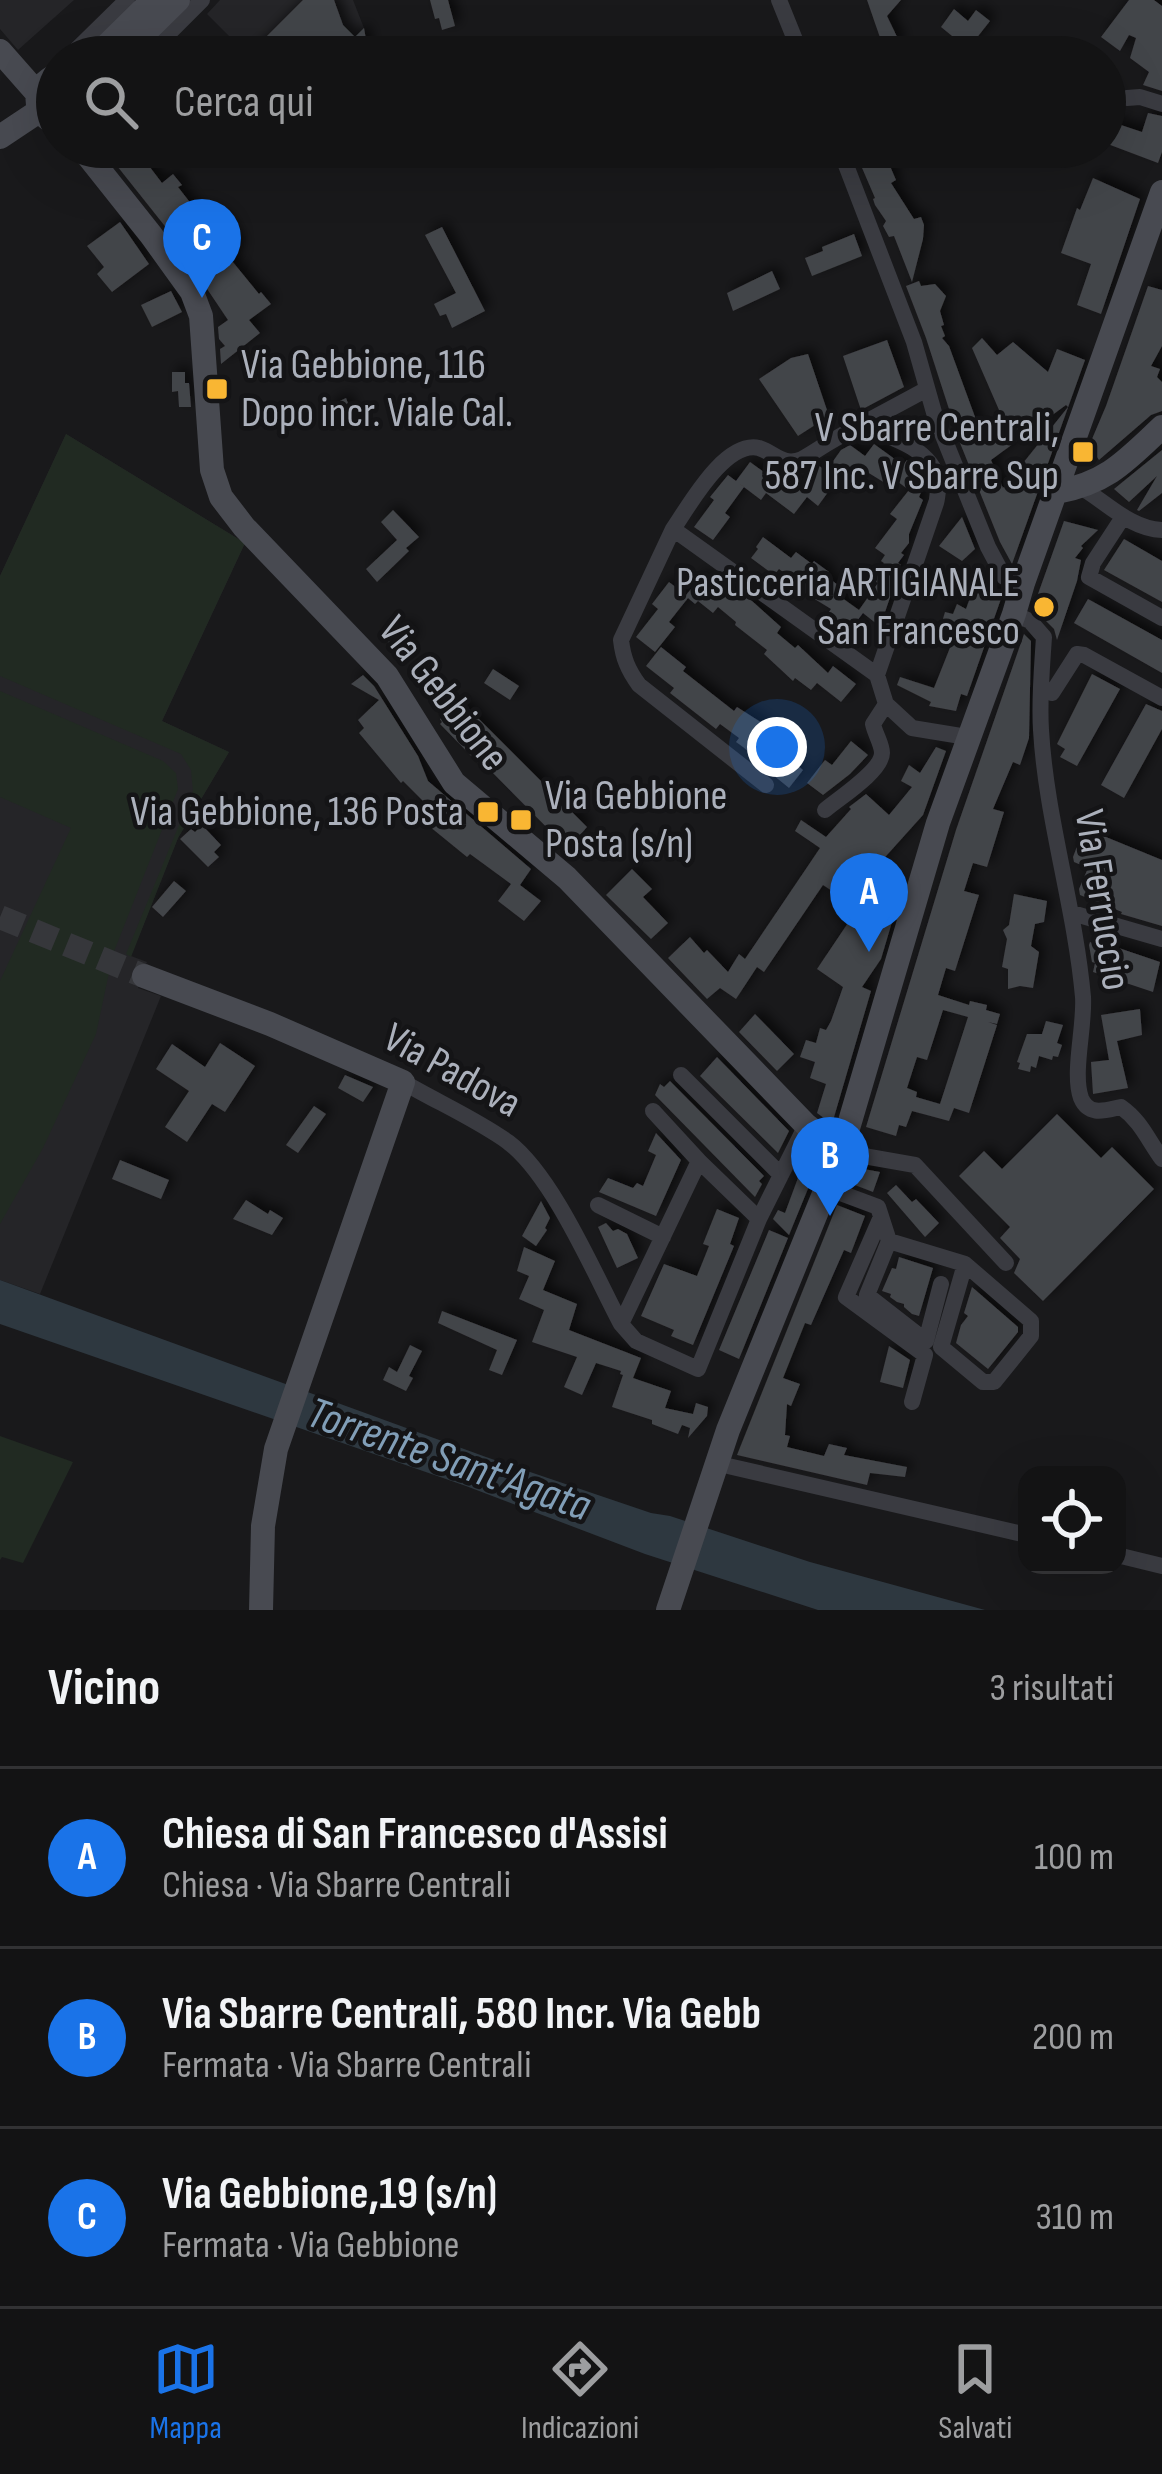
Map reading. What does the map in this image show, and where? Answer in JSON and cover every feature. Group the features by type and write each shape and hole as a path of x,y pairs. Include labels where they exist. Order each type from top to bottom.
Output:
{"street":[{"path":"108,36 127,0"},
{"path":"99,36 153,0"},
{"path":"142,36 178,0"},
{"path":"166,36 202,0"},
{"path":"779,0 794,36"},
{"path":"0,51 36,98"},
{"path":"1127,98 1162,104"},
{"path":"0,137 36,114"},
{"name":"Via Gebbione","path":"98,168 192,292 201,316 212,470 221,497 387,676 454,783 567,878 806,1125 841,1152"},
{"path":"847,168 914,342 934,416 988,547 1004,577 1023,584"},
{"path":"668,1610 714,1466 841,1152 931,845 1023,584 1069,490 1162,192"},
{"path":"766,785 639,685 628,670 621,640 674,530 714,471 734,453 761,448 786,462 798,461 927,389"},
{"path":"860,426 905,443 929,462 939,483 877,675 886,704 912,728 968,736"},
{"path":"1069,490 1098,482 1162,427"},
{"path":"1069,490 1152,530 1162,530"},
{"path":"1123,517 1089,578 1162,617"},
{"path":"674,530 877,675"},
{"name":"Via Ferruccio","path":"1014,614 1044,637 1041,732 1083,998 1078,1063 1081,1098 1089,1110 1121,1107 1128,1112 1162,1159"},
{"path":"1052,692 1077,654 1162,698"},
{"path":"825,810 880,762 881,746 873,724 886,704"},
{"path":"1072,913 1162,940"},
{"name":"Via Padova","path":"144,976 403,1082 510,1143 555,1198 621,1324 636,1341 698,1369 759,1219"},
{"path":"681,1075 782,1175"},
{"path":"260,1610 263,1526 276,1449 403,1082"},
{"path":"652,1111 759,1219 806,1125"},
{"path":"841,1152 915,1166 1006,1263"},
{"path":"621,1324 699,1161"},
{"path":"827,1188 878,1207 889,1240 867,1295 926,1341 940,1284"},
{"path":"598,1205 663,1237"},
{"path":"881,1217 846,1298 925,1355 912,1402"},
{"path":"889,1240 965,1264 1031,1321 1031,1336 994,1382 983,1382 941,1347 965,1264"},
{"path":"714,1466 1018,1532"},
{"path":"1126,1557 1162,1566"}],"shaded area":[{"path":"0,0 74,0 18,50 0,29"},
{"path":"220,0 353,0 365,36 229,36 207,14"},
{"path":"66,434 245,543 162,721 229,752 178,838 131,956 147,962 138,988 161,996 40,1294 0,1280 0,576"},
{"path":"66,434 245,543 162,721 229,752 178,838 131,957 126,954 193,791 191,770 181,754 0,676 0,576"},
{"path":"0,691 163,761 176,773 178,789 113,954 96,1034 43,1148 0,1224 0,981 71,828 0,797"},
{"path":"0,1436 73,1462 23,1563 0,1560"}],"water":[{"name":"Torrente Sant'Agata","path":"0,1280 651,1513 985,1610 818,1610 645,1554 466,1486 0,1324"}],"building":[{"path":"303,0 334,0 343,25 354,36 267,36"},
{"path":"430,0 448,0 455,26 442,30"},
{"path":"867,0 901,0 887,16 897,36 879,36"},
{"path":"1129,0 1154,0 1162,6 1162,91 1143,85 1149,72 1130,58 1136,38 1102,36"},
{"path":"954,9 968,21 976,10 990,21 978,36 952,36 941,27"},
{"path":"1148,113 1162,116 1158,163 1126,151 1126,127 1142,132"},
{"path":"119,168 151,168 162,183 173,174 210,228 220,221 240,246 228,256 271,304 249,320 260,333 221,364 220,349 225,346 218,327 228,320"},
{"path":"862,168 891,168 896,180 891,183 914,219 921,217 923,239 912,282 894,236 889,237 883,226 886,221"},
{"path":"1093,178 1140,199 1101,314 1077,305 1091,264 1061,253"},
{"path":"120,222 149,264 112,292 97,274 104,267 87,246"},
{"path":"442,227 485,311 452,328 434,304 456,293 425,235"},
{"path":"854,234 862,256 812,276 805,258"},
{"path":"772,271 780,289 733,311 727,293"},
{"path":"919,281 921,286 935,284 946,296 940,311 942,338 982,436 1006,426 972,348 982,338 997,355 1013,342 1048,372 1057,349 1085,360 1012,564 960,443 906,286","holes":["1068,407 1003,488 991,460"]},
{"path":"1148,286 1162,290 1162,346 1151,366 1160,369 1162,411 1099,460 1090,447 1095,443 1092,439"},
{"path":"171,291 182,312 152,327 141,305"},
{"path":"887,340 904,387 861,410 843,356"},
{"path":"808,354 829,416 798,436 759,379 791,358"},
{"path":"172,372 185,372 191,407 179,407 178,391 172,392"},
{"path":"346,398 355,421 335,428 327,407"},
{"path":"874,444 903,465 907,460 918,469 925,483 919,497 923,500 901,553 883,618 878,625 863,613 848,633 826,616 831,609 795,587 798,583 779,569 774,575 751,558 763,537 791,558 796,552 829,572 826,576 842,588 838,595 859,610 878,583 872,579 884,563 885,555 875,548 897,519 890,514 909,490 890,476 885,483 859,467 847,484 839,477 818,506 807,497 794,514 766,493 761,500 736,481 750,462 779,483 784,476 800,489 818,465 826,471 841,450 850,445 865,456"},
{"path":"1162,450 1162,493 1139,511 1157,476 1129,502 1114,489"},
{"path":"728,475 744,487 713,540 694,527"},
{"path":"393,510 419,537 377,582 366,569 397,540 381,522"},
{"path":"962,517 975,549 962,561 939,546"},
{"path":"1064,521 1098,530 1075,558 1081,560 1077,581 1057,640 1054,629 1033,608"},
{"path":"1124,539 1162,561 1162,602 1104,570"},
{"path":"703,575 730,597 736,590 752,601 781,627 777,633 828,673 833,666 856,684 841,702 817,683 811,690 793,681 764,654 767,650 718,607 713,613 688,598 669,622 675,627 655,652 636,637 658,609 652,604 669,582 686,595"},
{"path":"975,584 1003,593 967,696 961,694 956,711 929,706 931,702 897,685 900,677 934,688 953,640 948,636 952,628 942,622 945,612 953,614 957,604 966,609"},
{"path":"1088,599 1162,640 1162,673 1074,623"},
{"path":"405,625 414,637 396,652 381,634 390,626 396,633"},
{"path":"1024,634 1031,641 1029,738 1020,765 1013,762 993,809 1004,812 987,867 973,863 964,891 979,895 955,971 946,968 938,995 987,1005 986,1010 1000,1014 997,1024 988,1022 997,1025 969,1113 954,1108 949,1121 912,1111 896,1136 866,1127 956,830","holes":["943,1010 968,1017 940,1104 916,1097 917,1092 907,1088 917,1057 927,1060"]},
{"path":"661,647 734,711 737,707 770,728 784,743 778,750 803,770 789,788 767,770 772,764 670,693 674,688 646,666"},
{"path":"493,669 519,686 510,700 484,683"},
{"path":"1092,674 1120,689 1077,766 1060,757 1065,749 1057,744"},
{"path":"363,675 418,756 428,781 531,869 520,885 541,901 524,921 498,901 511,884 470,854 467,857 413,813 423,801 401,783 359,733 364,728 358,720 379,700 351,684"},
{"path":"462,702 587,827 568,849 440,724"},
{"path":"1146,704 1162,711 1162,729 1124,798 1101,785"},
{"path":"851,741 868,755 850,774 823,795 807,783 825,760 832,765"},
{"path":"936,747 946,751 923,815 860,885 870,891 864,900 892,922 881,959 862,987 871,991 832,1124 817,1113 826,1084 810,1078 815,1062 800,1057 806,1040 816,1043 820,1028 826,1030 843,987 817,969 858,908 823,885 764,972 757,967 736,999 720,988 707,999 668,958 690,937 728,972 739,954 745,959 820,848 795,831 801,820 826,837 866,794 889,815 912,787 901,781 909,765 920,773"},
{"path":"202,825 221,845 214,852 219,857 208,867 180,839"},
{"path":"1084,828 1162,860 1162,926 1080,895 1088,868 1073,857"},
{"path":"632,869 652,889 643,897 668,923 651,939 606,895"},
{"path":"174,881 186,891 163,917 152,907"},
{"path":"1014,894 1047,901 1044,922 1035,924 1031,946 1039,952 1033,988 1008,989 1008,969 1002,967 1007,939 1003,930 1009,925"},
{"path":"1098,941 1160,962 1153,992 1093,972 1089,945"},
{"path":"1140,1009 1142,1035 1117,1041 1128,1088 1093,1094 1091,1062 1109,1060 1101,1015"},
{"path":"755,1014 794,1054 777,1071 739,1032"},
{"path":"1046,1021 1063,1025 1058,1057 1039,1056 1030,1072 1018,1069 1027,1034 1042,1034"},
{"path":"220,1043 255,1066 225,1112 212,1104 187,1142 165,1127 189,1091 156,1069 172,1044 205,1067"},
{"path":"717,1057 789,1131 778,1153 700,1076"},
{"path":"345,1075 373,1087 363,1102 338,1088"},
{"path":"670,1081 764,1176 755,1197 655,1095 660,1084 664,1087"},
{"path":"314,1106 326,1114 298,1153 286,1145"},
{"path":"1057,1114 1101,1158 1112,1147 1154,1189 1043,1301 1014,1273 1020,1259 1000,1238 1010,1227 959,1176 984,1151 1002,1169"},
{"path":"656,1133 681,1160 656,1216 599,1192 608,1178 633,1188 637,1183 643,1186 656,1155 648,1151"},
{"path":"809,1148 821,1157 789,1235 773,1219 778,1210 785,1213"},
{"path":"120,1160 169,1180 161,1199 112,1179"},
{"path":"853,1167 880,1172 873,1192 847,1182"},
{"path":"896,1185 939,1223 925,1237 887,1193"},
{"path":"246,1200 283,1218 272,1235 233,1219"},
{"path":"541,1201 550,1218 536,1246 522,1236"},
{"path":"837,1205 865,1216 851,1253 844,1250 811,1325 805,1323 783,1378 800,1384 791,1406 787,1404 785,1435 790,1436 787,1447 824,1456 829,1444 847,1448 844,1455 907,1467 905,1477 870,1473 867,1485 737,1455"},
{"path":"717,1209 739,1218 730,1244 734,1246 693,1345 671,1336 674,1330 641,1316 664,1264 697,1276"},
{"path":"606,1223 613,1231 627,1234 638,1258 617,1268 598,1227"},
{"path":"769,1230 788,1238 739,1359 719,1350"},
{"path":"524,1247 555,1261 543,1290 577,1304 569,1330 641,1358 633,1378 671,1391 665,1408 693,1414 696,1403 708,1407 707,1416 688,1438 690,1428 682,1425 678,1434 612,1407 621,1371 596,1363 582,1395 564,1387 577,1357 532,1342 544,1310 519,1299 529,1276 517,1271"},
{"path":"899,1257 933,1268 919,1316 882,1291"},
{"path":"972,1287 1018,1327 988,1369 956,1343 968,1316 964,1313"},
{"path":"442,1311 517,1340 502,1375 489,1370 497,1350 438,1323"},
{"path":"410,1345 422,1351 406,1391 383,1380 389,1367 397,1372"},
{"path":"889,1346 910,1360 903,1388 880,1382"}],"tunnel":[{"path":"0,917 144,976"}],"place":[{"name":"Via Gebbione,19 (s/n)","path":"202,298"},
{"name":"Via Gebbione, 116 Dopo incr. Viale Cal.","path":"217,389"},
{"name":"V Sbarre Centrali, 587 Inc. V Sbarre Sup","path":"1083,452"},
{"name":"Pasticceria ARTIGIANALE San Francesco","path":"1044,607"},
{"name":"Via Gebbione, 136 Posta","path":"488,812"},
{"name":"Via Gebbione Posta (s/n)","path":"521,820"},
{"name":"Chiesa di San Francesco d'Assisi","path":"869,952"},
{"name":"Via Sbarre Centrali, 580 Incr. Via Gebb","path":"830,1216"}]}
